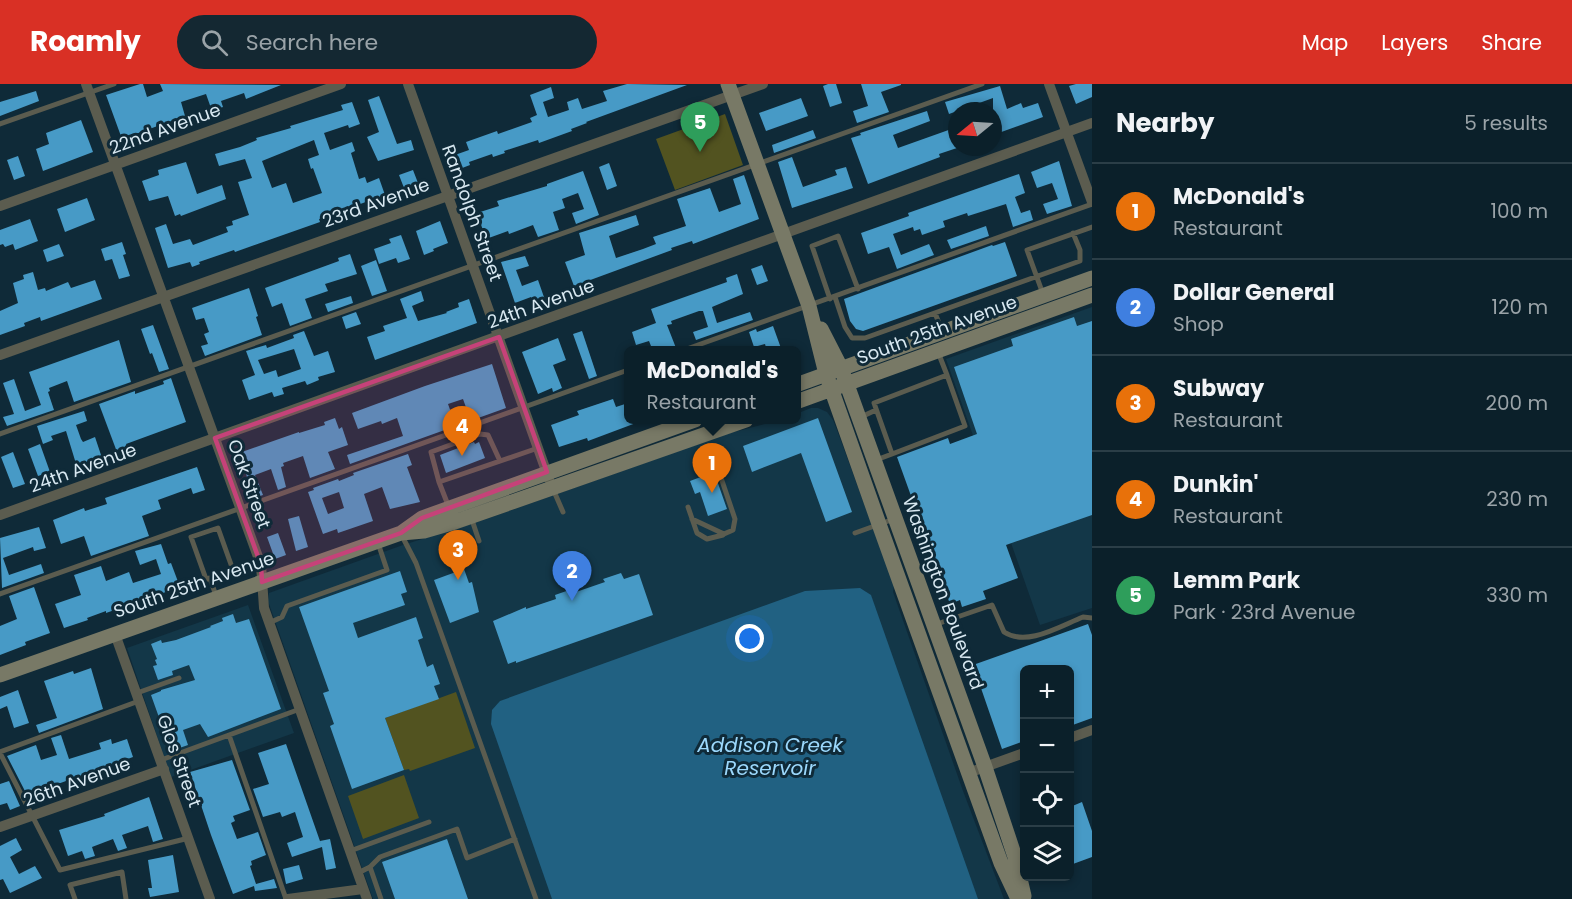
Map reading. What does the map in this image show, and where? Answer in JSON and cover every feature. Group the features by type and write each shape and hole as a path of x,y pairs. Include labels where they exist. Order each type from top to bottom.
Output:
{"main road":[{"name":"Washington Boulevard","path":"730,89 810,306 841,368 859,418 878,447 895,518 985,767 1015,857 1025,899"},
{"name":"South 25th Avenue","path":"801,383 1092,278"},
{"name":"South 25th Avenue","path":"801,400 1092,295"},
{"name":"Washington Boulevard","path":"810,306 826,374 968,773 1001,863 1018,899"},
{"name":"South 25th Avenue","path":"401,533 422,518 684,424"},
{"name":"South 25th Avenue","path":"0,675 401,533 424,531 471,516 734,424"},
{"path":"632,442 638,457"}],"street":[{"name":"22nd Avenue","path":"0,206 341,84"},
{"name":"Randolph Street","path":"408,84 553,488"},
{"name":"23rd Avenue","path":"0,355 448,195 730,89 763,84"},
{"path":"1049,84 1092,203"},
{"name":"Oak Street","path":"87,88 261,565 264,608 365,894"},
{"name":"24th Avenue","path":"0,515 1092,123"},
{"name":"Glos Street","path":"115,634 210,899"},
{"path":"1074,737 1092,730"},
{"path":"968,773 1020,754"},
{"name":"26th Avenue","path":"0,827 163,764"},
{"path":"287,899 365,894"}],"lane":[{"path":"0,124 87,88 114,84"},
{"path":"0,434 474,267 982,84"},
{"path":"698,346 1092,203"},
{"path":"1043,296 1027,250 1092,227"},
{"path":"858,289 838,236 812,246 845,327 852,338 865,338 1080,261 1080,250 1073,233"},
{"path":"935,313 942,332"},
{"path":"878,447 892,454 965,426 937,351"},
{"path":"0,594 624,371"},
{"path":"878,447 874,403 947,375"},
{"path":"859,418 876,410"},
{"path":"449,508 431,452 484,433 491,438 500,461"},
{"path":"878,447 892,454"},
{"path":"439,482 538,448"},
{"path":"688,507 697,533 707,539 733,530 735,519 717,466"},
{"path":"553,488 563,512"},
{"path":"471,516 479,541"},
{"path":"855,533 895,518"},
{"path":"692,519 724,534"},
{"path":"218,528 233,570 210,578 206,579 191,537 218,528"},
{"path":"401,533 416,563 536,899"},
{"path":"269,623 282,617 287,606 387,570 378,541"},
{"path":"210,578 217,598"},
{"path":"934,626 992,605 1004,632 1028,638 1083,617 1092,618"},
{"path":"179,678 138,697 0,752 60,870 189,838"},
{"path":"163,764 229,735 300,709"},
{"path":"229,735 287,899"},
{"path":"350,851 429,822"},
{"path":"358,873 370,867 380,857 457,829 467,858 514,839"},
{"path":"370,867 381,899"},
{"path":"75,899 70,885 122,872 126,899"}],"highlighted area":[{"path":"499,337 547,472 422,518 401,533 262,582 261,565 215,438"}],"shaded area":[{"path":"725,114 743,165 675,190 656,139"},
{"path":"1092,307 1092,608 1040,625 946,359"},
{"path":"818,408 827,412 833,420 894,585 893,592 963,791 1004,899 373,899 268,601 269,593 726,434 765,424 801,424 801,412"},
{"path":"248,605 294,733 171,777 127,648"},
{"path":"456,692 475,748 410,771 409,769 404,770 385,718"},
{"path":"404,775 419,818 363,839 348,796"}],"water":[{"name":"Addison Creek Reservoir","path":"860,588 871,595 978,899 552,899 491,724 492,710 500,701 805,591"}],"building":[{"path":"143,84 147,97 163,91 160,84 281,85 246,99 244,93 221,101 223,107 212,111 206,94 181,102 185,116 122,139 106,95"},
{"path":"627,84 687,85 586,122 571,129 572,131 539,143 538,140 493,157 492,154 469,162 470,165 457,170 452,156 469,150 466,142 532,122 530,118 537,115 530,95 551,87 554,98 543,102 548,117 569,110 567,102 578,98 582,109 607,101 603,91"},
{"path":"836,84 842,103 830,107 823,86"},
{"path":"861,84 901,85 881,92 889,112 857,123 853,111 868,106"},
{"path":"1092,84 1092,97 1076,104 1069,86"},
{"path":"1000,86 1007,109 1021,103 1023,108 1038,103 1043,117 1002,132 1002,102 993,102 993,98 982,102 948,102 948,111 945,102"},
{"path":"36,91 39,101 0,116 0,102"},
{"path":"379,96 397,144 411,140 414,150 378,161 367,137 379,132 368,100"},
{"path":"801,98 808,116 766,131 759,113"},
{"path":"352,102 360,124 349,128 348,125 324,133 330,150 352,142 355,151 351,153 359,179 365,177 367,183 379,178 385,195 319,219 320,222 235,252 234,250 199,262 200,264 192,267 190,262 168,268 155,228 166,224 173,244 190,239 193,245 228,232 226,227 233,225 232,221 249,215 238,182 252,178 245,159 219,166 215,154 240,147 257,140 256,138 291,128 290,126 343,110 341,105","holes":["314,140 319,155 308,159 322,193 293,203 286,183 272,188 262,161"]},
{"path":"927,111 930,121 893,135 898,148 948,130 948,151 939,154 940,157 868,184 851,138 861,135 860,133"},
{"path":"81,120 93,152 43,171 36,149 49,144 46,133"},
{"path":"813,130 816,138 774,153 772,145"},
{"path":"18,156 25,176 14,180 7,160"},
{"path":"792,157 803,187 837,175 835,170 846,167 853,188 792,208 778,162"},
{"path":"1059,161 1072,206 1047,214 1043,204 1058,199 1052,183 1037,188 1031,172"},
{"path":"186,162 197,194 222,185 226,199 181,216 180,214 175,216 168,196 149,201 142,181 159,175 158,170"},
{"path":"609,163 617,186 607,190 599,167"},
{"path":"413,170 418,183 404,188 399,175"},
{"path":"583,171 599,215 576,224 572,213 584,209 578,193 562,199 565,208 553,212 559,230 538,237 533,225 486,239 477,213 499,206 497,201 547,186 547,184"},
{"path":"1019,174 1025,193 1015,197 1021,213 1030,210 1033,220 1013,227 1006,204 943,221 945,227 922,235 920,229 914,231 913,227 893,234 901,255 929,244 934,255 897,269 889,247 868,254 861,233 909,216 908,213"},
{"path":"744,175 759,219 693,244 692,241 671,248 672,250 574,286 565,262 585,255 579,233 636,215 639,225 609,236 616,258 643,249 656,244 653,237 686,226 677,199 710,188 719,212 741,204 733,179"},
{"path":"87,198 95,220 65,232 57,209"},
{"path":"30,219 38,241 15,250 13,244 5,247 3,244 0,245 0,230"},
{"path":"440,221 448,243 424,255 416,231"},
{"path":"986,226 989,236 951,249 947,240"},
{"path":"401,235 410,259 398,263 396,258 379,264 374,249 391,243 389,239"},
{"path":"122,242 126,254 123,255 130,276 119,279 112,259 105,261 101,249"},
{"path":"1005,242 1017,276 863,331 856,329 850,321 844,299"},
{"path":"59,244 64,256 47,262 43,250"},
{"path":"350,254 357,274 325,284 328,291 305,299 312,318 290,326 282,303 272,307 265,288 339,261 338,258"},
{"path":"525,256 529,266 516,270 522,286 538,280 545,300 533,304 531,297 515,303 501,262"},
{"path":"376,260 387,291 372,296 361,266"},
{"path":"762,265 768,281 757,285 751,269"},
{"path":"33,272 38,290 45,288 46,291 68,282 71,288 95,280 102,299 41,321 40,317 24,323 25,326 0,335 0,311 18,303 13,283 24,279 23,275"},
{"path":"737,274 743,294 712,307 717,323 750,312 753,320 696,340 693,332 708,327 703,311 699,311 671,321 672,324 667,325 675,346 651,346 649,341 636,345 632,332 656,323 651,309 727,282 726,278"},
{"path":"249,288 262,335 205,356 201,346 208,344 204,334 209,332 204,318 196,320 192,308"},
{"path":"421,291 424,301 412,306 418,321 447,313 459,307 458,303 469,299 477,323 375,360 367,337 385,331 383,326 407,318 400,299"},
{"path":"351,296 353,303 328,312 325,304"},
{"path":"356,312 361,324 346,329 342,317"},
{"path":"1074,317 1077,326 1092,321 1092,515 1006,545 1018,578 983,591 986,599 962,607 960,600 950,604 897,457 948,438 950,444 977,434 954,367 1013,346 1011,339"},
{"path":"153,325 169,369 159,372 141,329"},
{"path":"773,326 780,346 766,346 765,344 754,346 749,332 756,329 757,332"},
{"path":"304,331 314,356 328,351 335,372 318,377 319,380 307,385 305,381 282,388 284,394 274,397 272,392 249,400 242,380 255,375 246,351 266,345 267,348 294,338 293,335","holes":["294,349 301,369 278,377 276,370 264,374 258,360"]},
{"path":"582,331 597,376 589,379 573,334"},
{"path":"558,338 566,360 553,365 562,388 553,392 552,388 538,394 522,352"},
{"path":"119,340 131,382 74,402 67,381 49,388 48,392 54,410 7,426 3,417 14,414 3,383 14,379 25,411 41,405 29,372"},
{"path":"492,364 506,408 350,464 347,455 403,436 397,418 358,429 352,413","holes":["463,399 468,413 453,418 448,404"]},
{"path":"171,378 186,422 126,444 128,449 117,452 99,404 135,391 135,394 164,384 163,381"},
{"path":"613,399 616,407 624,404 624,424 633,424 588,441 587,438 559,447 551,425 579,415 577,411"},
{"path":"84,411 87,421 76,425 81,439 83,442 95,437 102,458 77,467 66,431 51,436 53,440 43,444 37,426"},
{"path":"335,418 339,429 342,427 348,445 328,452 335,469 310,478 303,456 283,463 284,466 281,467 286,487 278,490 271,469 255,475 263,495 254,498 239,453 325,425 324,422"},
{"path":"818,418 852,512 826,522 801,453 752,472 743,446"},
{"path":"474,442 475,444 479,442 485,458 446,473 440,455"},
{"path":"40,444 50,472 38,476 28,449"},
{"path":"13,452 25,484 13,488 1,457"},
{"path":"408,454 412,465 407,467 420,502 390,509 382,487 364,494 373,521 338,533 337,529 323,534 308,492 314,490 313,488 354,475 353,473","holes":["339,492 344,508 328,514 322,498"]},
{"path":"197,467 205,490 193,494 191,488 158,500 161,509 142,516 149,536 91,556 84,536 61,544 53,520 84,508 85,511 107,504 105,498"},
{"path":"714,472 727,509 708,516 700,492 695,494 690,481"},
{"path":"299,516 308,547 296,551 288,519"},
{"path":"39,527 46,548 34,551 33,547 3,558 9,575 41,564 44,573 2,588 0,538"},
{"path":"278,533 286,555 275,559 267,537"},
{"path":"161,544 180,587 106,613 106,611 64,628 55,604 81,595 74,575 101,566 106,581 129,572 133,583 161,574 156,559 140,565 135,551"},
{"path":"464,569 469,583 472,582 479,612 450,623 434,580"},
{"path":"400,571 407,592 401,594 405,605 353,623 358,638 416,617 423,638 418,640 427,667 433,664 440,684 434,686 439,699 385,718 404,770 352,789 330,726 334,724 323,693 329,691 299,607"},
{"path":"621,573 624,579 639,574 653,615 508,664 493,621 526,607 526,609 556,599 555,595 575,588 576,592 605,582 603,579"},
{"path":"34,587 50,633 25,642 26,645 0,655 0,626 17,619 9,596"},
{"path":"233,614 236,623 249,619 281,709 208,737 200,724 183,730 188,745 171,751 151,695 195,680 189,665 172,671 173,675 158,680 153,666 157,665 155,660 157,659 151,644 161,640 162,643 176,640 211,627 223,621 222,618"},
{"path":"1088,624 1092,635 1092,718 1074,725 1074,665 1020,665 1020,742 1002,749 973,665"},
{"path":"91,668 103,709 39,733 36,725 57,718 44,681 73,671 74,674"},
{"path":"18,690 29,723 14,728 7,706 0,709 0,697"},
{"path":"61,735 69,759 101,749 99,743 111,739 112,744 127,739 133,757 27,795 7,756 36,745 41,760 57,755 51,738"},
{"path":"286,744 321,844 320,841 330,839 336,868 326,870 322,847 292,857 287,843 303,837 295,812 282,817 280,812 263,817 253,789 269,784 258,753"},
{"path":"232,760 250,810 233,816 235,821 231,823 237,839 258,832 266,855 251,861 250,866 256,884 274,879 277,888 255,891 254,886 233,894 211,835 190,772"},
{"path":"9,781 20,806 10,810 7,803 0,805 0,784"},
{"path":"149,797 163,839 153,842 148,826 122,835 127,848 118,851 113,839 92,847 95,856 85,859 82,851 68,856 59,830 105,816 104,814"},
{"path":"1082,802 1092,831 1092,857 1074,864 1074,827 1074,805"},
{"path":"16,838 22,850 10,857 19,874 35,866 42,878 10,893 3,879 0,880 0,846"},
{"path":"447,839 468,899 395,899 382,862"},
{"path":"173,855 179,892 150,897 148,888 152,888 148,860"},
{"path":"299,865 303,879 286,884 283,869"}],"place":[{"name":"Lemm Park","path":"700,152"},
{"name":"Dunkin'","path":"462,456"},
{"name":"McDonald's","path":"712,493"},
{"name":"Subway","path":"458,580"},
{"name":"Dollar General","path":"572,601"}]}
